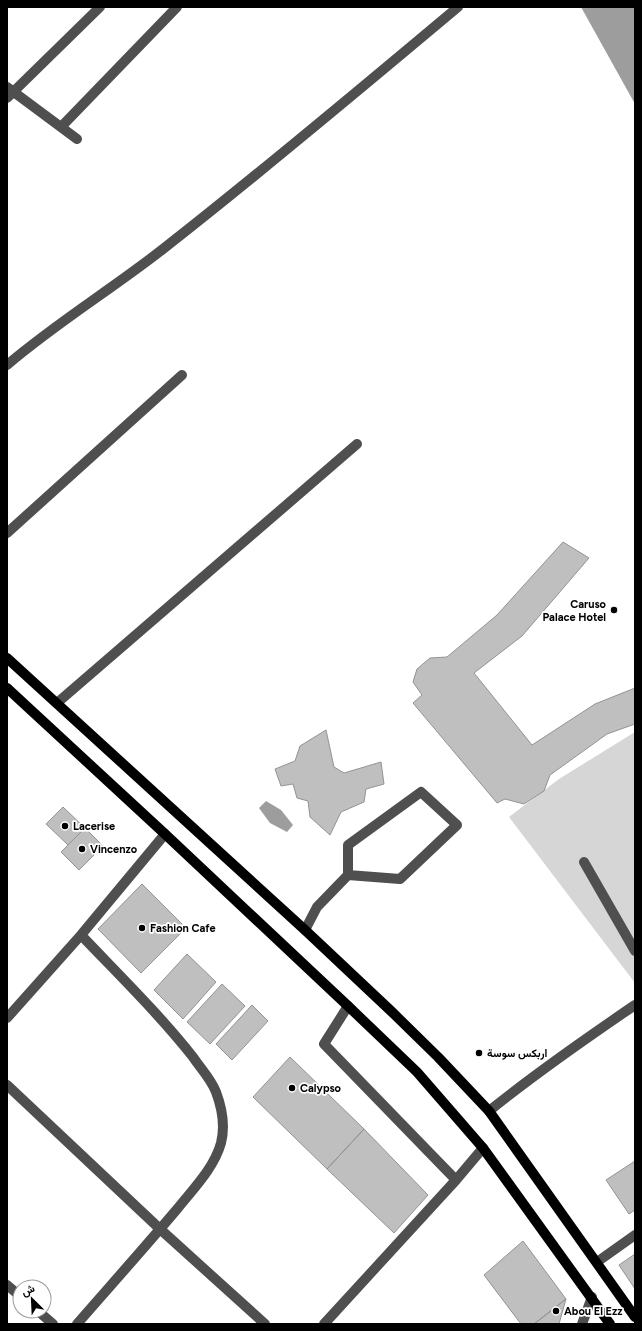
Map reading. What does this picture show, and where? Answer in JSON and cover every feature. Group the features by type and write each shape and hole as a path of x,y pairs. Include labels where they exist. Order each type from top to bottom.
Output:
{"main road":[{"path":"7,658 305,930 438,1057 489,1111 635,1317"},
{"path":"7,688 165,834 417,1072 483,1148 610,1324"}],"street":[{"path":"77,139 9,92 100,7"},
{"path":"61,127 177,7"},
{"path":"7,365 85,304 150,259 226,200 458,7"},
{"path":"7,533 182,375"},
{"path":"57,703 358,444"},
{"path":"305,930 317,907 348,875 348,845 421,792 457,825 400,879 348,875"},
{"path":"7,1018 81,935 165,834"},
{"path":"584,862 635,952"},
{"path":"77,1324 205,1175 215,1158 221,1142 223,1125 216,1092 210,1080 182,1044 81,935"},
{"path":"489,1111 539,1072 635,1005"},
{"path":"348,1006 324,1044 456,1180"},
{"path":"7,1086 264,1324"},
{"path":"324,1324 456,1180 483,1148"},
{"path":"597,1262 635,1235"},
{"path":"582,1324 592,1298"}],"shaded area":[{"path":"581,7 635,7 635,104"},
{"path":"635,732 635,983 509,817 559,779"},
{"path":"266,801 281,810 293,825 287,832 270,823 259,808"}],"building":[{"path":"563,542 589,558 522,636 474,673 532,745 595,704 635,688 635,724 607,734 550,775 544,791 524,804 505,799 497,803 413,703 422,695 413,682 417,669 430,658 447,657 497,615"},
{"path":"326,730 334,767 344,773 381,762 384,784 366,789 364,802 341,812 330,835 310,817 308,801 297,798 293,784 281,786 275,769 295,761 300,746"},
{"name":"Lacerise","path":"63,807 85,828 68,845 46,824"},
{"name":"Vincenzo","path":"85,828 103,846 79,870 61,852"},
{"name":"Fashion Cafe","path":"142,884 186,928 141,973 98,929"},
{"path":"187,954 216,982 183,1019 154,990"},
{"path":"222,984 245,1006 210,1044 187,1022"},
{"path":"252,1005 268,1021 232,1060 216,1044"},
{"path":"290,1057 364,1129 327,1169 253,1097"},
{"path":"364,1129 428,1195 394,1233 327,1169"},
{"path":"635,1161 635,1210 629,1214 606,1180"},
{"path":"523,1241 566,1299 534,1324 521,1324 484,1275"},
{"path":"635,1254 635,1289 619,1265"},
{"name":"Abou El Ezz","path":"566,1299 559,1324 534,1324"}],"place":[{"name":"Caruso Palace Hotel","path":"614,610"},
{"name":"Lacerise","path":"65,826"},
{"name":"Vincenzo","path":"82,849"},
{"name":"Fashion Cafe","path":"142,928"},
{"name":"اربكس سوسة","path":"479,1053"},
{"name":"Calypso","path":"292,1088"},
{"name":"Abou El Ezz","path":"556,1311"}]}
